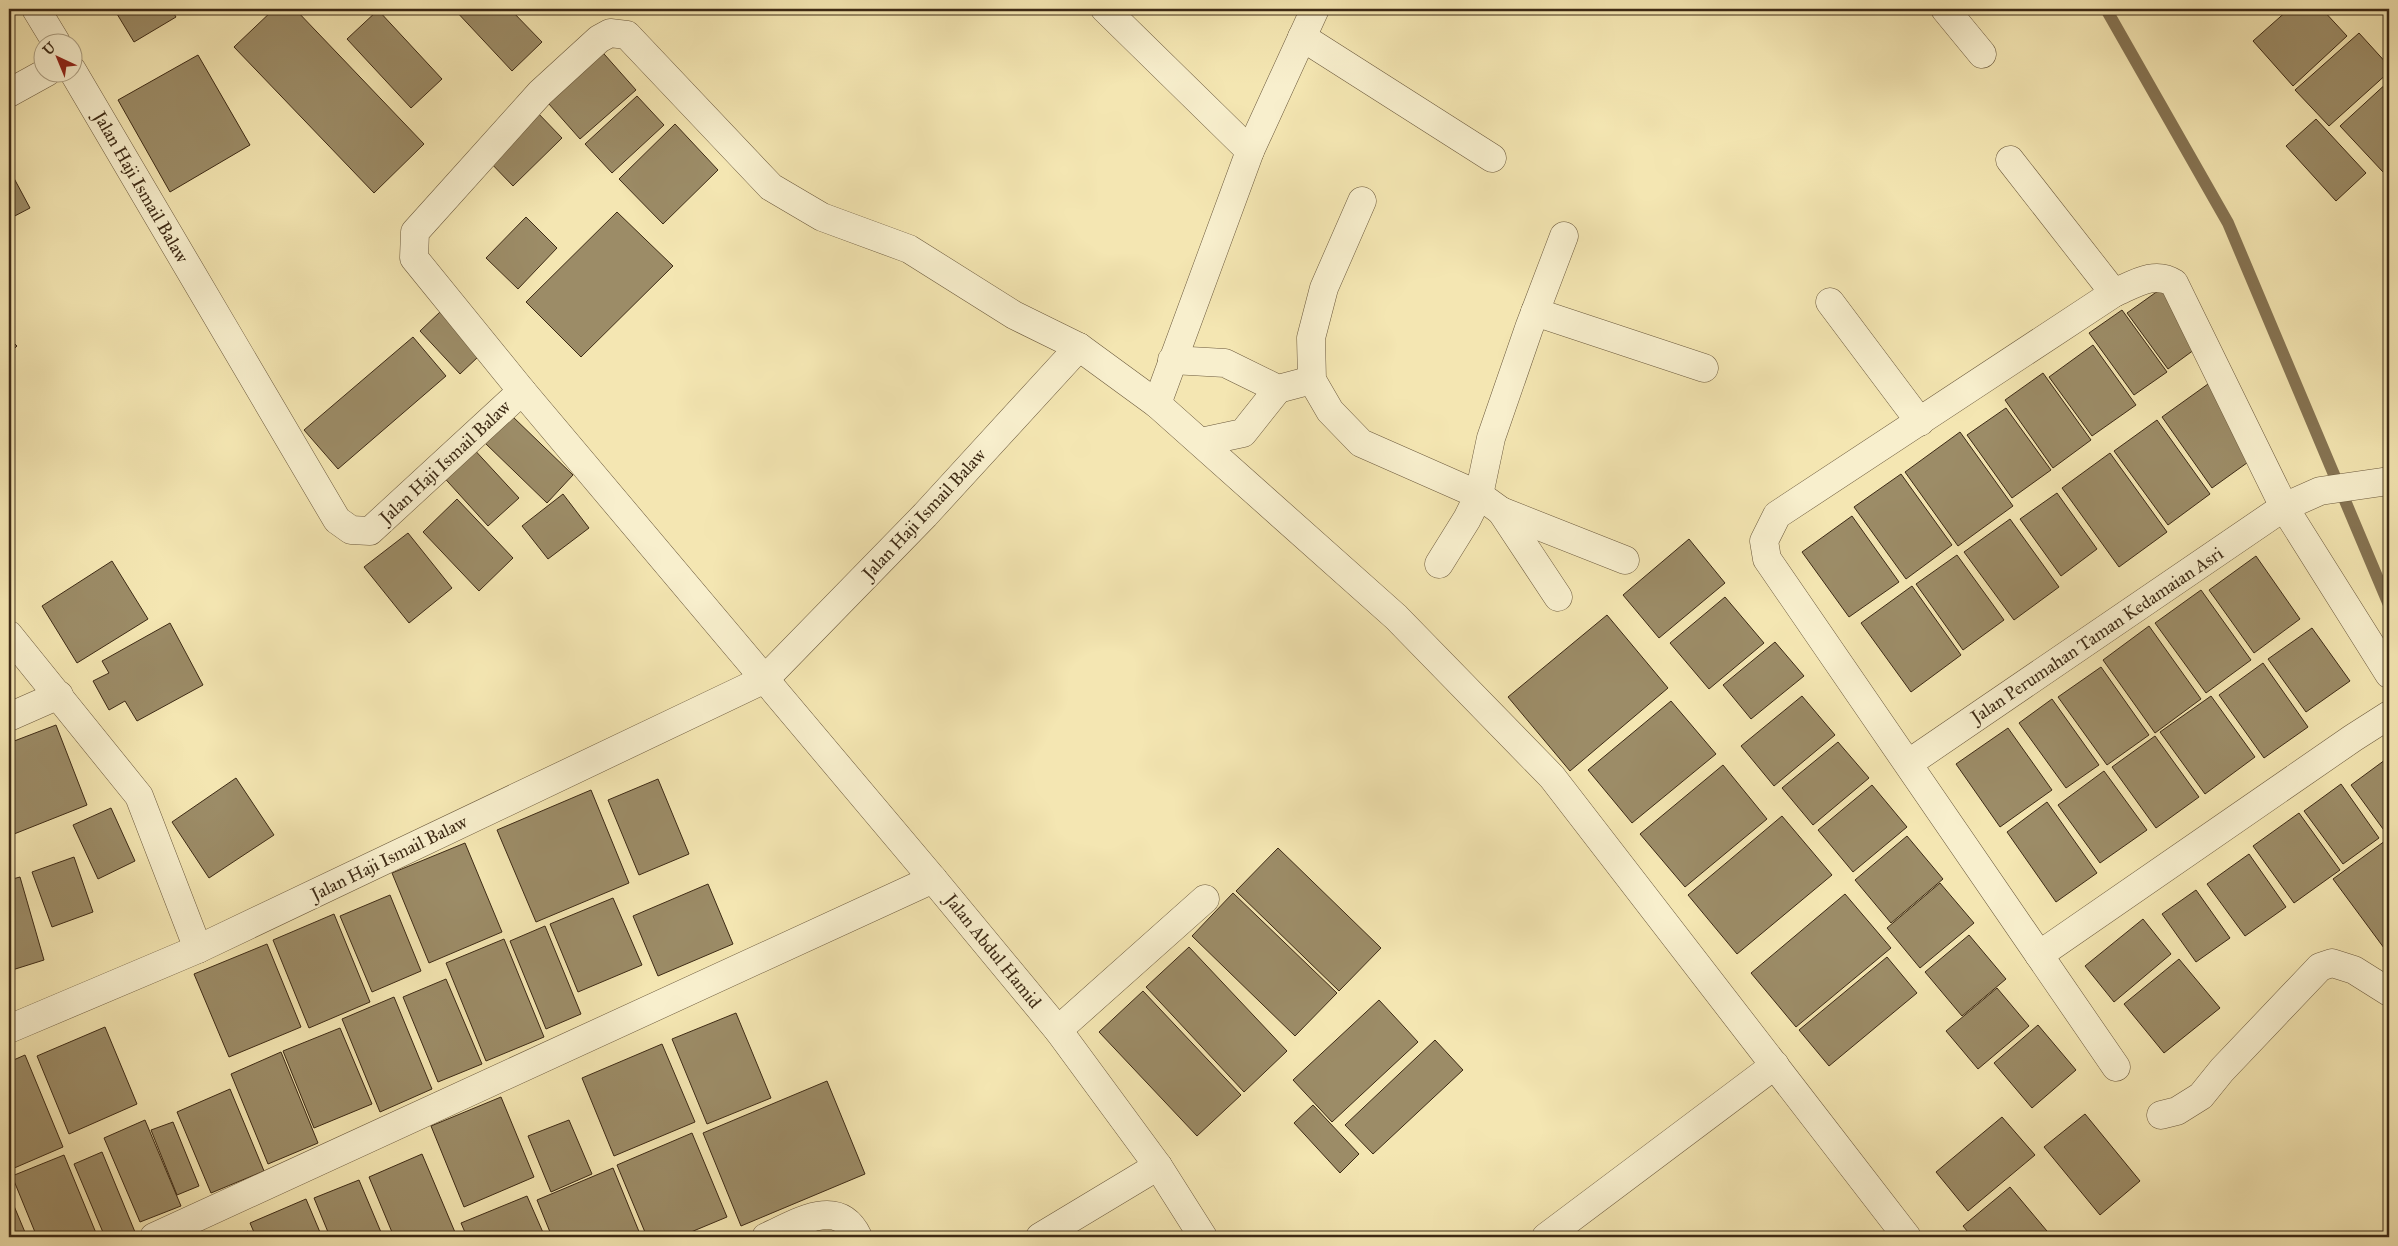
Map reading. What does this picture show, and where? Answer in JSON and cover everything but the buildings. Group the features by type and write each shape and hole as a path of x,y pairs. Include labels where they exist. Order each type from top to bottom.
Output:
{"street":[{"path":"36,9 50,32"},
{"path":"1105,9 1250,151"},
{"path":"1157,404 1250,151 1315,9"},
{"path":"1945,9 1982,54"},
{"path":"522,391 414,258 415,232 540,93 599,39 610,33 627,35 771,187 822,217 909,249 1014,315 1079,348 1157,404 1396,617 1552,777 1907,1237"},
{"path":"1302,37 1492,158"},
{"path":"9,92 32,80"},
{"name":"Jalan Haji Ismail Balaw","path":"79,82 337,520 351,530 370,531 522,391 765,678"},
{"path":"2010,160 2114,293"},
{"path":"1362,200 1324,288 1310,338 1312,380 1330,411 1361,442 1479,495 1501,511 1625,560"},
{"path":"1439,564 1467,519 1479,495 1492,438 1535,312 1564,236"},
{"path":"2116,1067 1909,763 1767,559 1764,542 1777,515 2114,293 2148,278 2167,278 2174,283 2284,507 2389,674"},
{"path":"1830,302 1920,422"},
{"path":"1535,312 1704,368"},
{"name":"Jalan Haji Ismail Balaw","path":"9,1029 198,949 765,678 925,515 1079,348"},
{"path":"1172,360 1225,363 1278,389"},
{"path":"1201,442 1243,432 1278,389 1312,380"},
{"name":"Jalan Perumahan Taman Kedamaian Asri","path":"1909,763 2284,507 2320,491 2389,481"},
{"path":"1501,511 1558,597"},
{"path":"9,635 139,796 198,949"},
{"name":"Jalan Abdul Hamid","path":"765,678 1058,1030 1158,1166 1203,1237"},
{"path":"9,717 59,695"},
{"path":"2039,955 2389,715"},
{"path":"154,1237 934,879"},
{"path":"1058,1030 1205,899"},
{"path":"2161,1115 2177,1111 2201,1096 2218,1075 2320,967 2332,963 2354,970 2389,992"},
{"path":"1546,1237 1775,1065"},
{"path":"1040,1237 1158,1166"},
{"path":"766,1237 810,1217 826,1213 842,1218 855,1231 858,1237"}],"waterway":[{"path":"2106,9 2228,223 2389,605"}]}
